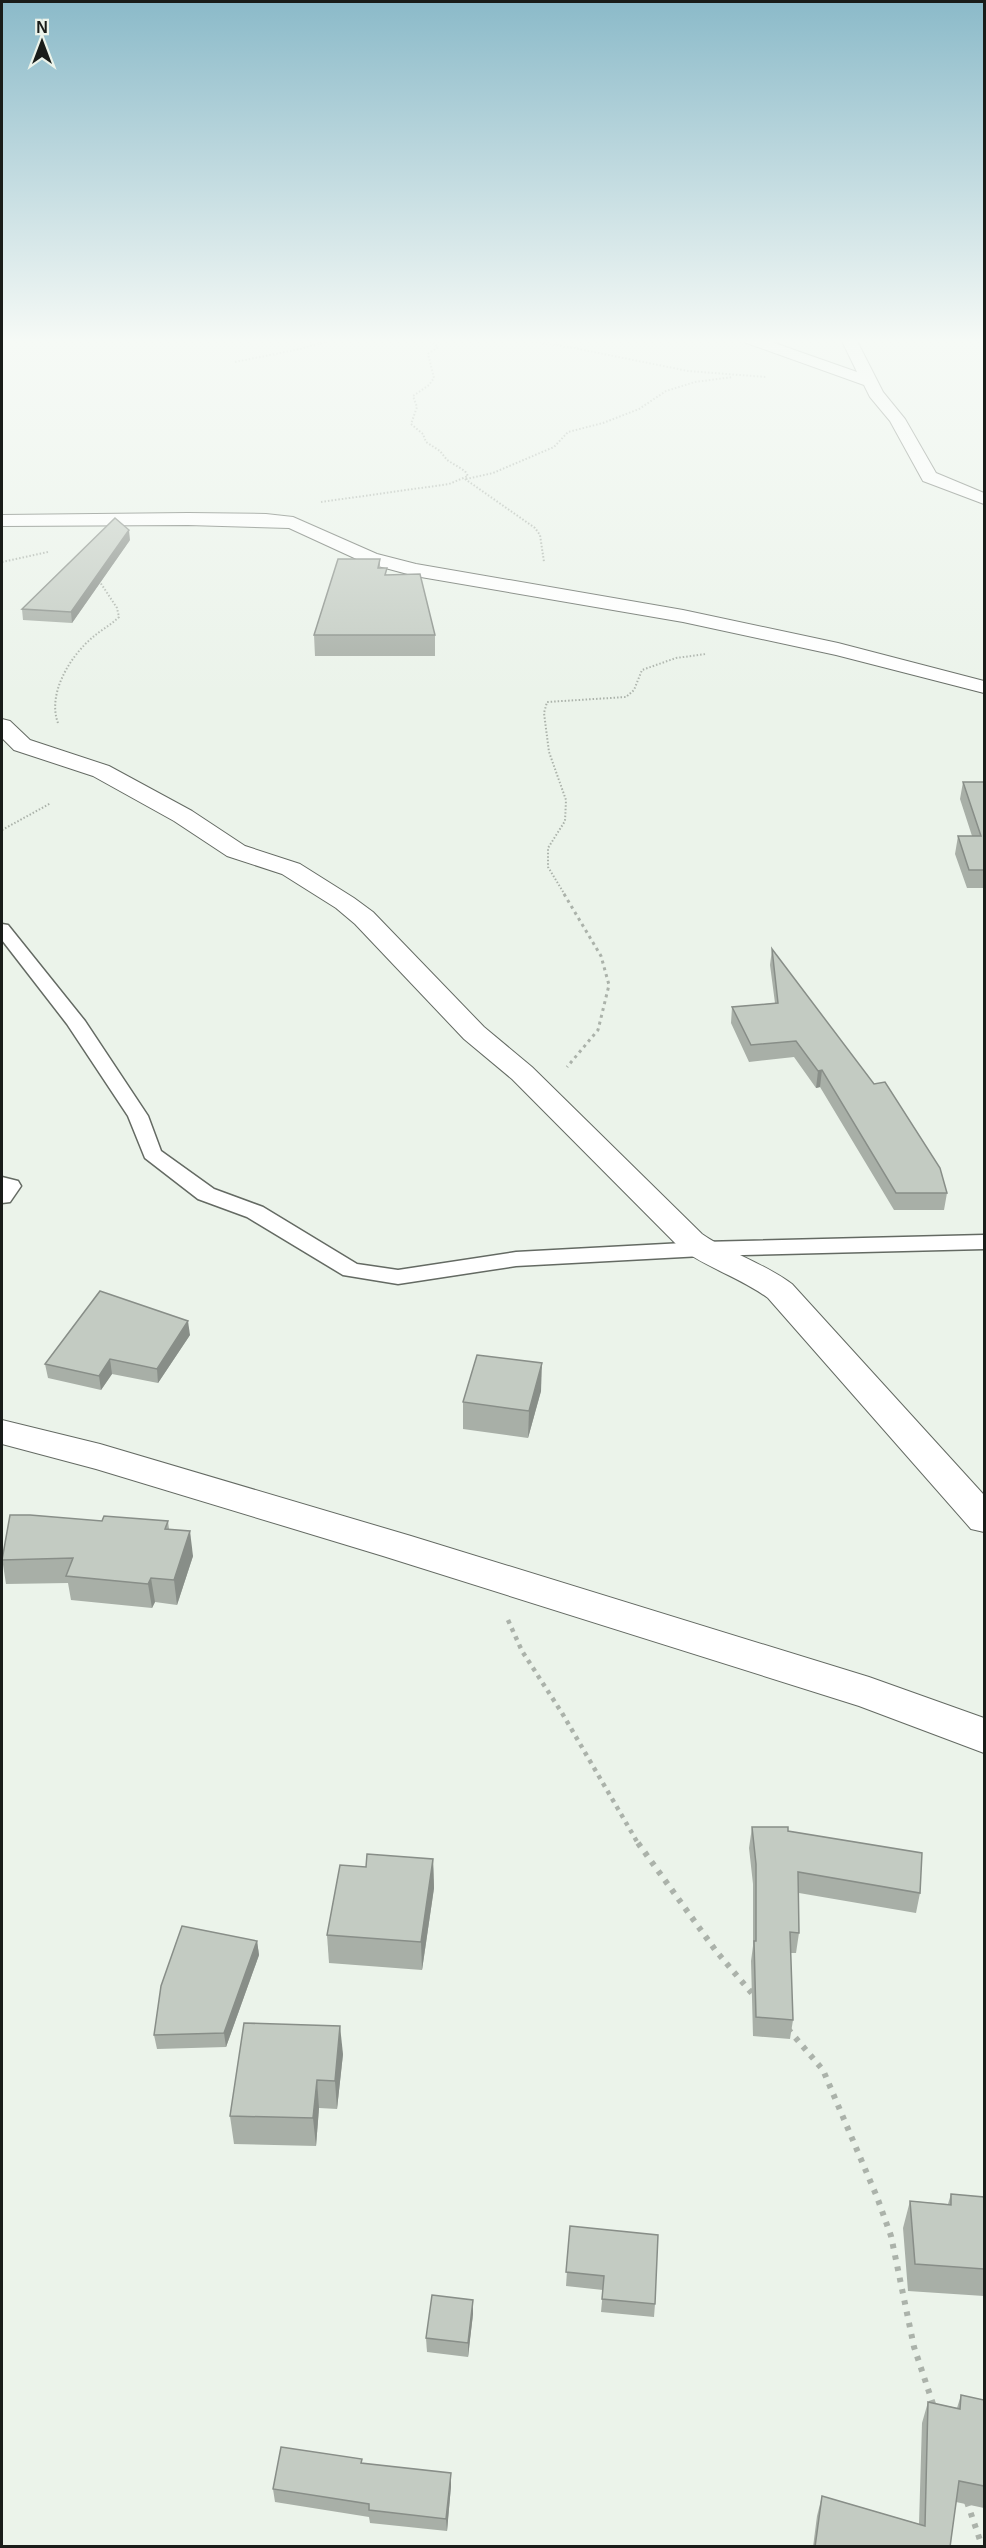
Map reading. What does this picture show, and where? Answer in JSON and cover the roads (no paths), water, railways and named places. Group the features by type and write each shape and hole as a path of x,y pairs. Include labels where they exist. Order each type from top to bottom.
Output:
{"street":[{"path":"918,458 929,477 984,499"},
{"path":"2,521 266,520 293,523 370,558 415,570 683,616 838,649 984,687"},
{"path":"2,726 22,745 101,771 164,805 236,851 291,869 345,903 364,918 474,1033 543,1095 691,1241 780,1292 984,1519"},
{"path":"2,1432 112,1460 487,1574 869,1693 942,1718 984,1736"}],"lane":[{"path":"2,929 75,1021 138,1116 153,1154 206,1194 255,1212 351,1270 398,1277 516,1259 702,1249 984,1242"},
{"path":"2,1183 10,1186 2,1197"}]}
